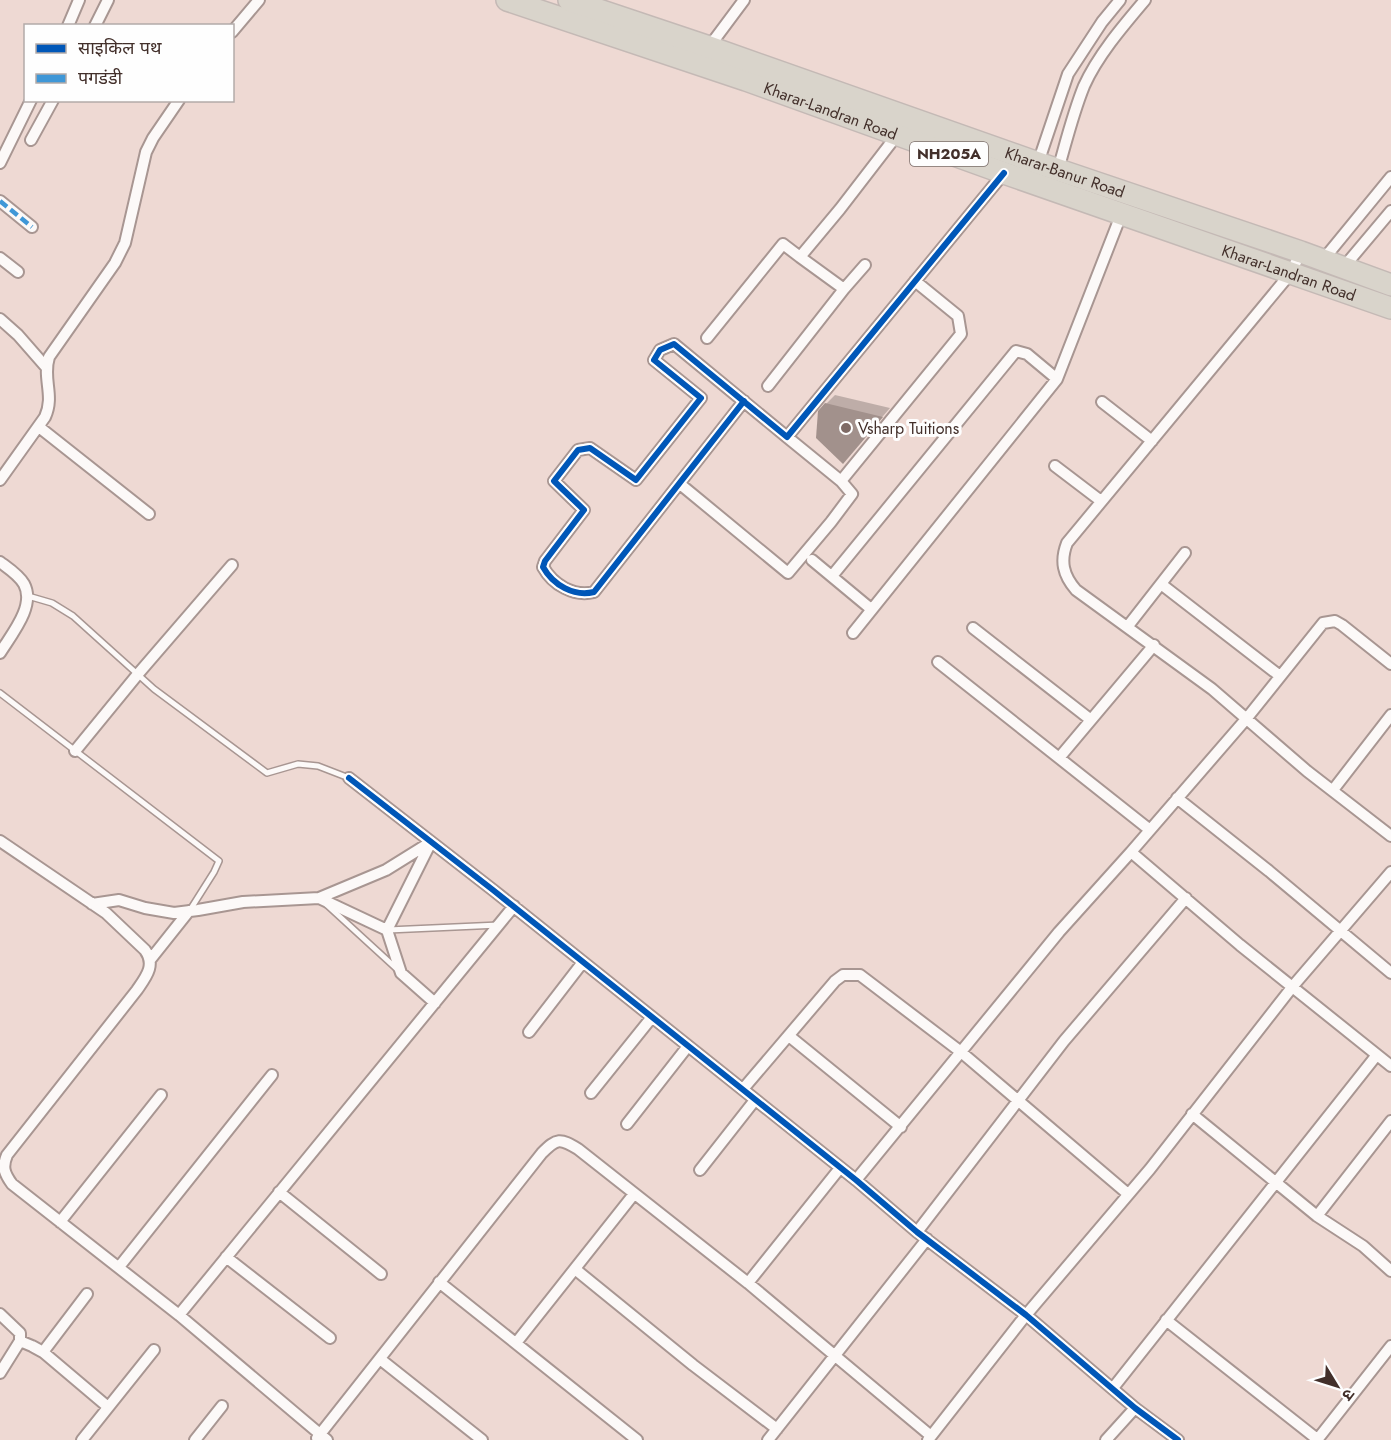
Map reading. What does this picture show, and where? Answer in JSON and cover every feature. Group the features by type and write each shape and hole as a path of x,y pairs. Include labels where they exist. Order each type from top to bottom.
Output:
{"highway":[{"name":"Kharar-Landran Road","path":"507,0 746,80 1121,215 1391,308"},
{"name":"Kharar-Banur Road","path":"569,0 1391,285"}],"street":[{"path":"69,24 79,0"},
{"path":"96,24 108,0"},
{"path":"234,30 259,0"},
{"path":"709,47 744,0"},
{"path":"1038,163 1068,74 1096,30 1120,0"},
{"path":"1058,170 1085,85 1098,61 1145,0"},
{"path":"0,163 30,102"},
{"path":"31,140 52,102"},
{"path":"0,480 39,427 50,407 46,367 57,344 115,263 125,243 146,152 178,102"},
{"path":"800,256 840,209 897,135"},
{"path":"787,437 1004,173"},
{"path":"1323,260 1391,177"},
{"path":"0,201 32,227"},
{"path":"1343,268 1391,211"},
{"path":"854,633 1057,380 1121,215"},
{"path":"707,338 783,244 844,290"},
{"path":"1301,252 1290,274 1067,543 1062,562 1069,582 1076,590 1154,645 1391,836"},
{"path":"0,258 18,272"},
{"path":"768,386 865,265"},
{"path":"842,481 961,333 958,316 915,281"},
{"path":"0,319 18,335 46,367"},
{"path":"680,484 788,573 852,494 842,481 787,437 744,401 674,344 660,350 654,360 701,398 636,480 590,448 578,450 554,481 584,510 545,561 543,567 547,573 570,591 579,594 594,592 744,401"},
{"path":"832,576 1016,351 1036,360 1057,380"},
{"path":"1102,402 1152,441"},
{"path":"39,427 149,514"},
{"path":"1055,466 1101,501"},
{"path":"1128,626 1185,553"},
{"path":"812,560 871,609"},
{"path":"0,562 24,584 28,596 26,608 0,653"},
{"path":"75,751 232,565"},
{"path":"1161,584 1280,676"},
{"path":"856,1180 1059,932 1247,718 1318,627 1329,620 1335,621 1391,664"},
{"path":"973,628 1091,720"},
{"path":"1059,758 1154,645"},
{"path":"938,662 1150,830"},
{"path":"1333,790 1391,715"},
{"path":"349,778 514,906 856,1180 917,1232 1026,1315 1135,1408 1178,1440"},
{"path":"1177,798 1277,877 1391,973"},
{"path":"0,842 92,904 135,939 149,955 151,966 137,990 7,1155 3,1169 12,1184 179,1315 321,1438 439,1282 542,1153 558,1141 566,1142 578,1149 748,1283 929,1438 1026,1315 1150,1169 1293,986 1391,872"},
{"path":"92,904 119,900 145,909 174,913 243,902 319,898 386,870 431,842"},
{"path":"431,842 387,930 401,973 435,1003"},
{"path":"1131,852 1240,945 1391,1066"},
{"path":"319,898 387,930"},
{"path":"917,1232 1017,1100 1113,981 1186,898"},
{"path":"179,1315 514,906"},
{"path":"150,960 189,911"},
{"path":"529,1032 583,962"},
{"path":"742,1089 835,981 843,975 860,975 961,1052 1128,1194"},
{"path":"591,1093 652,1017"},
{"path":"789,1036 901,1127"},
{"path":"627,1124 688,1046"},
{"path":"1113,1388 1376,1056"},
{"path":"118,1267 272,1075"},
{"path":"60,1222 160,1095"},
{"path":"700,1170 756,1100"},
{"path":"1192,1114 1317,1215 1363,1246 1391,1271"},
{"path":"1317,1215 1391,1121"},
{"path":"748,1283 840,1168"},
{"path":"279,1192 381,1274"},
{"path":"516,1343 634,1194"},
{"path":"768,1440 927,1239"},
{"path":"226,1257 330,1338"},
{"path":"575,1269 693,1365 777,1429"},
{"path":"439,1282 637,1440"},
{"path":"43,1352 87,1294"},
{"path":"0,1314 20,1333 20,1341 0,1373"},
{"path":"1166,1320 1317,1440 1391,1346"},
{"path":"20,1341 43,1352 108,1407"},
{"path":"82,1440 154,1350"},
{"path":"380,1359 482,1440"},
{"path":"195,1440 222,1406"},
{"path":"1106,1440 1135,1408"}],"lane":[{"path":"28,596 52,603 73,616 154,690 267,773 298,764 318,766 349,778"},
{"path":"0,693 219,861 189,911"},
{"path":"319,898 401,973"},
{"path":"387,930 499,925"}],"building":[{"name":"Vsharp Tuitions","path":"825,403 883,417 843,464 816,438 818,411"}],"marked path":[{"path":"0,201 32,227"}],"cycle path":[{"path":"744,401 594,592 572,591 552,579 543,567 545,561 584,510 554,481 578,450 590,448 636,480 701,398 654,360 660,350 674,344 787,437 1004,173"},
{"path":"349,778 856,1180 917,1232 1026,1315 1135,1408 1178,1440"}],"place":[{"name":"Vsharp Tuitions","path":"846,428"}]}
